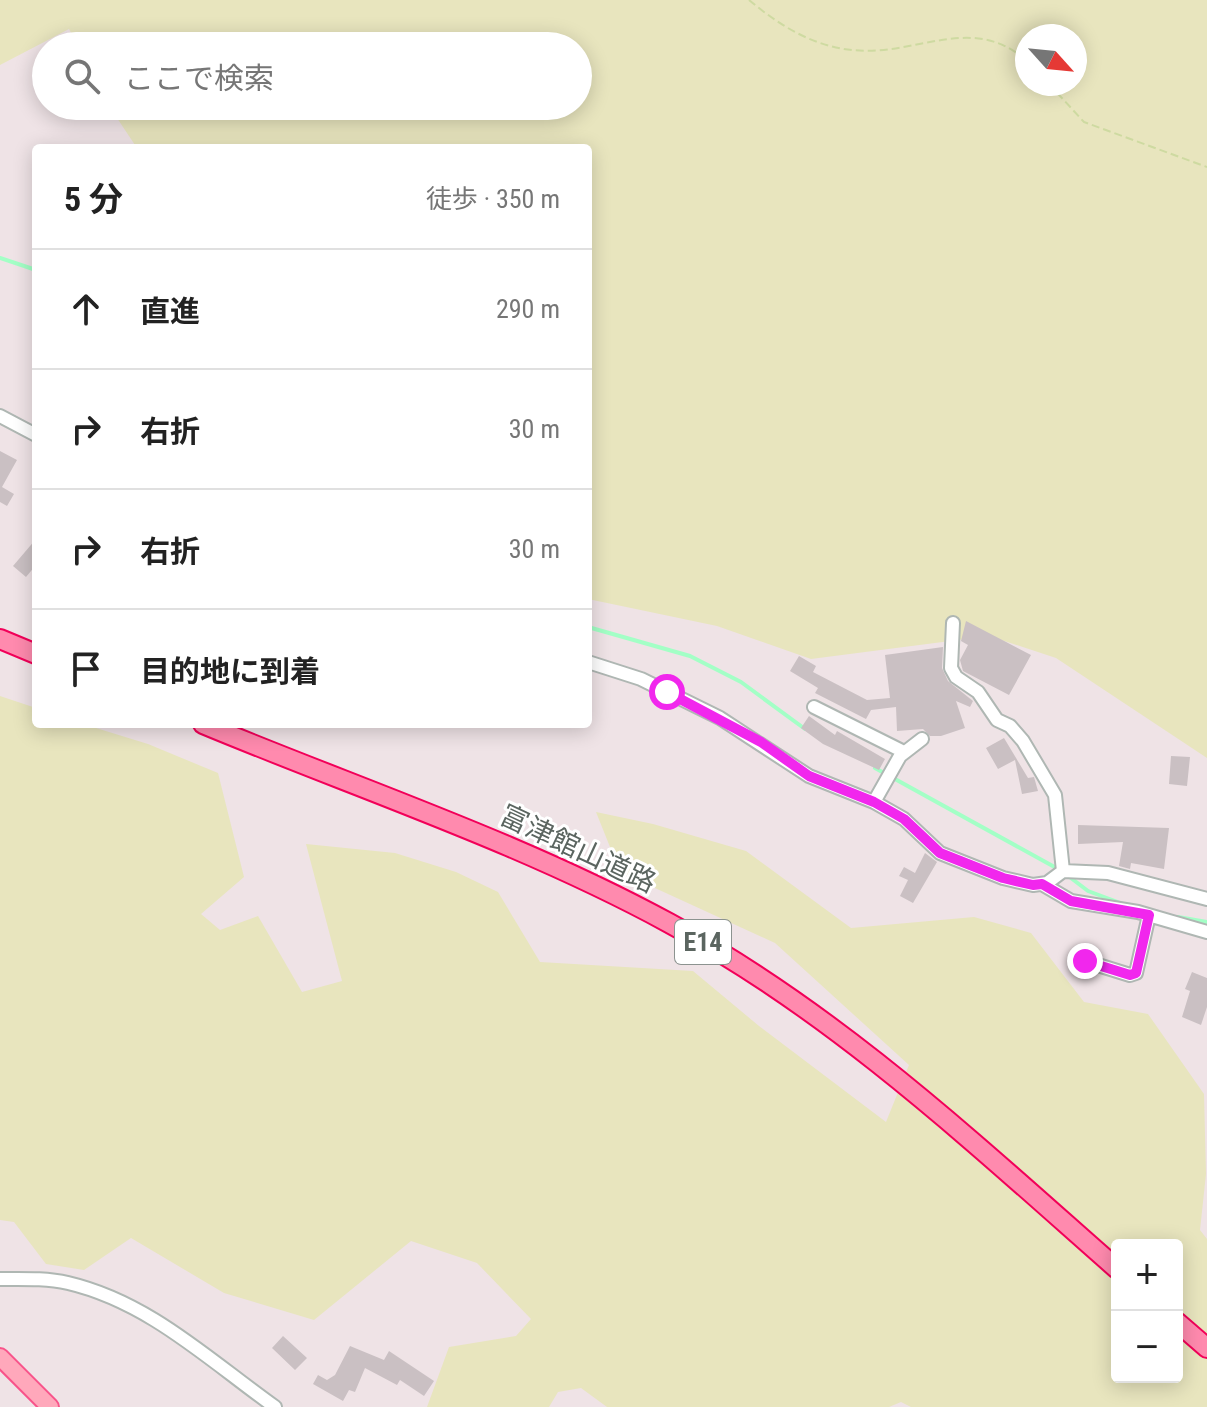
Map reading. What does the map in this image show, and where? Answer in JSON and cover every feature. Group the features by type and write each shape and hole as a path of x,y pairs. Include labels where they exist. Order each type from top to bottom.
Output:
{"highway":[{"path":"0,639 32,652"},
{"name":"富津館山道路","path":"213,728 522,852 589,882 701,941 842,1035 958,1129 1111,1264"},
{"path":"1183,1327 1207,1348"}],"main road":[{"path":"2,1364 50,1407"}],"street":[{"path":"0,416 32,433"},
{"path":"953,623 951,668 956,677 978,692 997,720 1010,726 1023,741 1055,795 1063,871"},
{"path":"592,663 641,679 730,724 809,776 874,802 904,819 940,853 1003,878 1033,885 1042,884 1063,871 1108,873 1207,899"},
{"path":"814,707 904,752"},
{"path":"874,802 904,752 922,739"},
{"path":"1042,884 1071,901 1149,915 1207,932"},
{"path":"1085,961 1130,975 1136,973 1149,915"},
{"path":"0,1279 70,1283 139,1310 169,1327 275,1407"}],"path":[{"path":"749,0 790,31 820,44 852,50 884,51 962,35 979,37 1015,51"},
{"path":"1060,96 1084,122 1207,167"}],"shaded area":[{"path":"0,0 1207,0 1207,758 1056,658 989,636 811,659 717,626 592,600 592,144 134,144 118,120 592,120 592,32 71,32 69,29 63,32 32,32 32,48 0,65"},
{"path":"0,696 32,707 32,728 96,728 148,744 218,773 244,877 201,914 220,930 258,916 302,992 342,981 306,844 395,853 456,872 498,892 540,962 693,971 759,1026 886,1122 909,1065 775,943 620,872 596,812 653,824 746,851 851,928 974,917 1031,933 1084,1002 1148,1014 1204,1094 1206,1174 1200,1230 1207,1239 1207,1407 911,1407 901,1402 889,1407 607,1407 581,1388 558,1392 549,1407 427,1407 449,1347 516,1336 531,1319 477,1263 411,1241 314,1320 224,1293 131,1238 84,1270 46,1264 14,1222 0,1220"}],"building":[{"path":"0,451 17,460 2,487 14,494 7,506 0,502"},
{"path":"32,544 32,570 26,577 13,566"},
{"path":"966,621 1031,655 1009,695 963,671 960,660 968,645 961,641"},
{"path":"943,647 942,668 948,681 973,701 970,707 956,701 965,728 941,736 930,736 923,729 897,731 896,707 871,710 866,719 815,693 818,688 790,671 799,656 816,666 813,672 867,700 890,698 885,655"},
{"path":"809,716 835,735 837,731 885,759 879,770 823,744 801,728"},
{"path":"1004,738 1028,778 1034,777 1038,791 1022,794 1015,760 998,769 986,748"},
{"path":"1171,756 1190,757 1187,786 1169,784"},
{"path":"1078,825 1169,828 1164,869 1131,863 1130,869 1119,866 1123,842 1078,844"},
{"path":"925,853 937,862 913,903 900,896 908,880 899,876 904,867 915,873"},
{"path":"1192,972 1207,978 1207,1007 1201,1025 1182,1017 1190,991 1185,989"},
{"path":"283,1336 307,1358 295,1370 272,1348"},
{"path":"350,1346 384,1360 389,1351 434,1381 424,1396 400,1380 397,1385 365,1368 355,1392 349,1390 343,1401 313,1384 318,1375 327,1380 335,1375"}],"waterway":[{"path":"0,258 32,269"},
{"path":"592,628 690,656 741,682 805,729"},
{"path":"875,768 1060,870"},
{"path":"1067,875 1088,891 1123,904"},
{"path":"1178,917 1207,922"}],"route":[{"path":"667,692 720,718 831,788 874,802 904,819 940,853 1003,878 1042,884 1071,901 1149,915 1136,973 1130,975 1085,961"}]}
